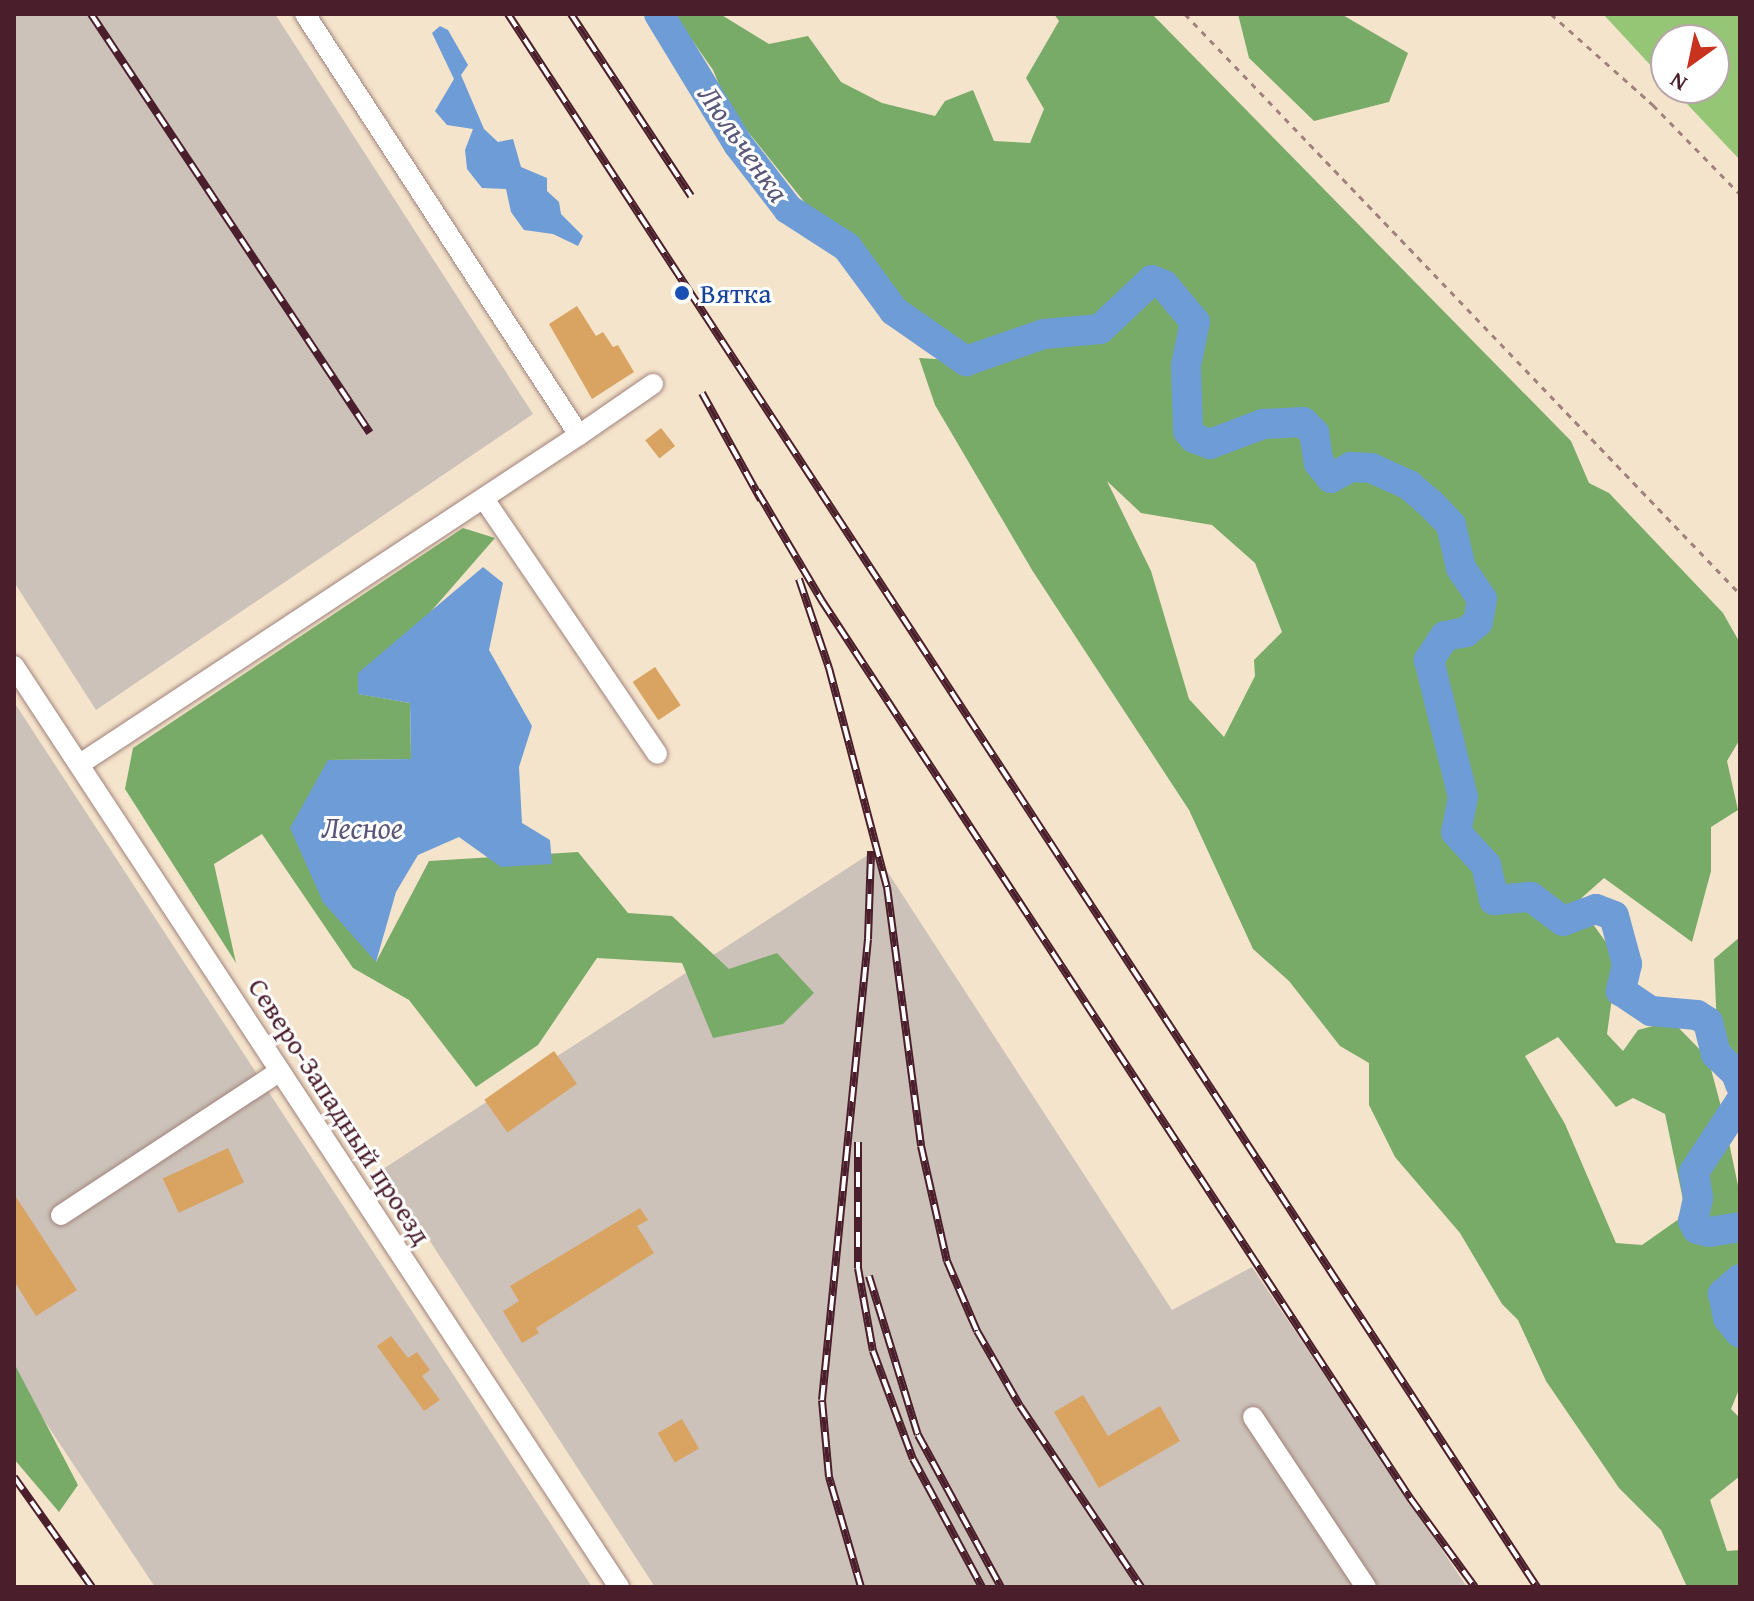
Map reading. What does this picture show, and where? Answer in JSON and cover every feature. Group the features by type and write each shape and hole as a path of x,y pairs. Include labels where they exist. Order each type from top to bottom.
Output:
{"street":[{"path":"305,14 579,435"},
{"path":"80,764 484,499 653,384"},
{"path":"484,499 657,754"},
{"name":"Северо-Западный проезд","path":"14,666 619,1587"},
{"path":"61,1215 280,1071"},
{"path":"1253,1417 1366,1587"}],"path":[{"path":"1185,14 1740,594"},
{"path":"1551,14 1653,105 1740,194"}],"shaded area":[{"path":"14,14 275,14 533,414 96,710 14,582"},
{"path":"14,702 592,1587 155,1587 14,1375"},
{"path":"874,851 1172,1310 1252,1267 1467,1587 655,1587 383,1169"}],"green space":[{"path":"674,14 720,14 769,44 808,36 841,82 882,103 935,116 945,101 973,90 994,141 1030,143 1044,109 1026,78 1059,21 1054,14 1152,14 1571,441 1589,483 1609,493 1723,613 1740,643 1740,739 1727,761 1738,810 1711,827 1711,871 1692,942 1604,878 1577,902 1626,970 1612,998 1607,1034 1623,1051 1638,1030 1672,1021 1708,1058 1723,1114 1740,1195 1740,1387 1731,1409 1740,1418 1740,1476 1710,1500 1727,1551 1740,1550 1740,1587 1687,1587 1661,1530 1619,1488 1546,1381 1518,1320 1502,1304 1460,1233 1395,1157 1369,1105 1369,1063 1340,1046 1289,981 1253,949 1189,810 1032,570 935,405 919,358 952,360 955,351 950,338 899,298 806,204 729,108 713,70","holes":["1107,481 1141,513 1212,525 1255,563 1282,632 1254,660 1255,676 1224,737 1189,699 1151,571","1558,1037 1616,1107 1633,1098 1665,1114 1686,1214 1642,1245 1616,1243 1565,1124 1525,1056"]},
{"path":"1238,14 1341,14 1408,53 1389,102 1314,121 1249,58"},
{"path":"1740,14 1740,160 1687,104 1730,104 1730,24 1650,24 1650,65 1604,15"},
{"path":"463,528 495,538 359,694 410,703 411,759 328,760 376,962 429,861 578,852 628,913 672,916 729,969 777,953 814,993 783,1024 713,1038 682,963 597,958 538,1045 476,1087 409,1000 353,968 262,834 214,864 236,963 125,789 133,748"},
{"path":"1740,937 1740,1060 1717,1030 1714,959"},
{"path":"14,1336 15,1365 78,1485 59,1512 14,1459"}],"water":[{"path":"440,26 448,30 468,65 461,75 484,129 498,142 513,139 521,167 547,178 547,191 559,202 561,214 583,236 578,246 553,234 524,230 511,212 506,189 482,188 467,169 465,150 473,129 447,125 435,111 454,79 432,33"},
{"name":"Лесное","path":"483,567 503,583 489,650 532,726 519,767 522,823 550,840 552,864 501,867 459,837 418,855 396,892 376,962 323,902 290,828 328,760 411,759 410,703 358,694 358,673"}],"building":[{"path":"577,306 596,336 603,332 613,347 618,345 634,372 592,399 549,324"},
{"path":"661,428 675,446 659,458 645,440"},
{"path":"655,667 681,705 658,720 633,682"},
{"path":"554,1051 577,1084 507,1133 484,1100"},
{"path":"228,1148 244,1182 179,1213 163,1178"},
{"path":"14,1194 77,1290 36,1316 14,1281"},
{"path":"640,1208 648,1220 637,1226 654,1253 536,1328 539,1333 522,1343 503,1311 519,1301 510,1286"},
{"path":"391,1336 408,1358 417,1352 430,1370 422,1376 440,1400 424,1411 377,1346"},
{"path":"1083,1395 1108,1436 1160,1406 1180,1441 1099,1488 1054,1412"},
{"path":"682,1419 699,1448 675,1462 658,1433"}],"waterway":[{"name":"Люльченка","path":"659,14 738,144 788,209 847,247 894,311 966,361 1044,334 1100,329 1152,280 1164,285 1195,322 1186,365 1188,431 1194,438 1210,444 1263,424 1303,422 1314,433 1319,463 1331,478 1351,467 1371,468 1409,485 1431,504 1451,525 1461,568 1482,599 1478,622 1466,632 1445,636 1429,660 1463,797 1456,832 1486,865 1494,900 1531,897 1563,921 1596,909 1614,916 1627,964 1621,991 1651,1011 1697,1015 1708,1022 1716,1054 1736,1073 1740,1084"},
{"name":"Люльченка","path":"1740,1102 1694,1172 1698,1198 1693,1221 1697,1229 1709,1232 1740,1227"},
{"name":"Люльченка","path":"1740,1279 1723,1294 1728,1318 1740,1333"}],"railway":[{"path":"91,14 370,433"},
{"path":"508,14 1537,1587"},
{"path":"571,14 691,196"},
{"path":"702,393 761,500"},
{"path":"757,491 822,601 1410,1498 1475,1587"},
{"path":"799,579 829,668 887,887 921,1146 947,1261 977,1331 1020,1406 1141,1587"},
{"path":"861,1587 829,1477 822,1400 868,939 871,851"},
{"path":"858,1142 858,1268 873,1351 913,1459 982,1587"},
{"path":"869,1276 918,1435 1001,1587"},
{"path":"14,1477 92,1587"}],"place":[{"name":"Вятка","path":"682,293"}]}
